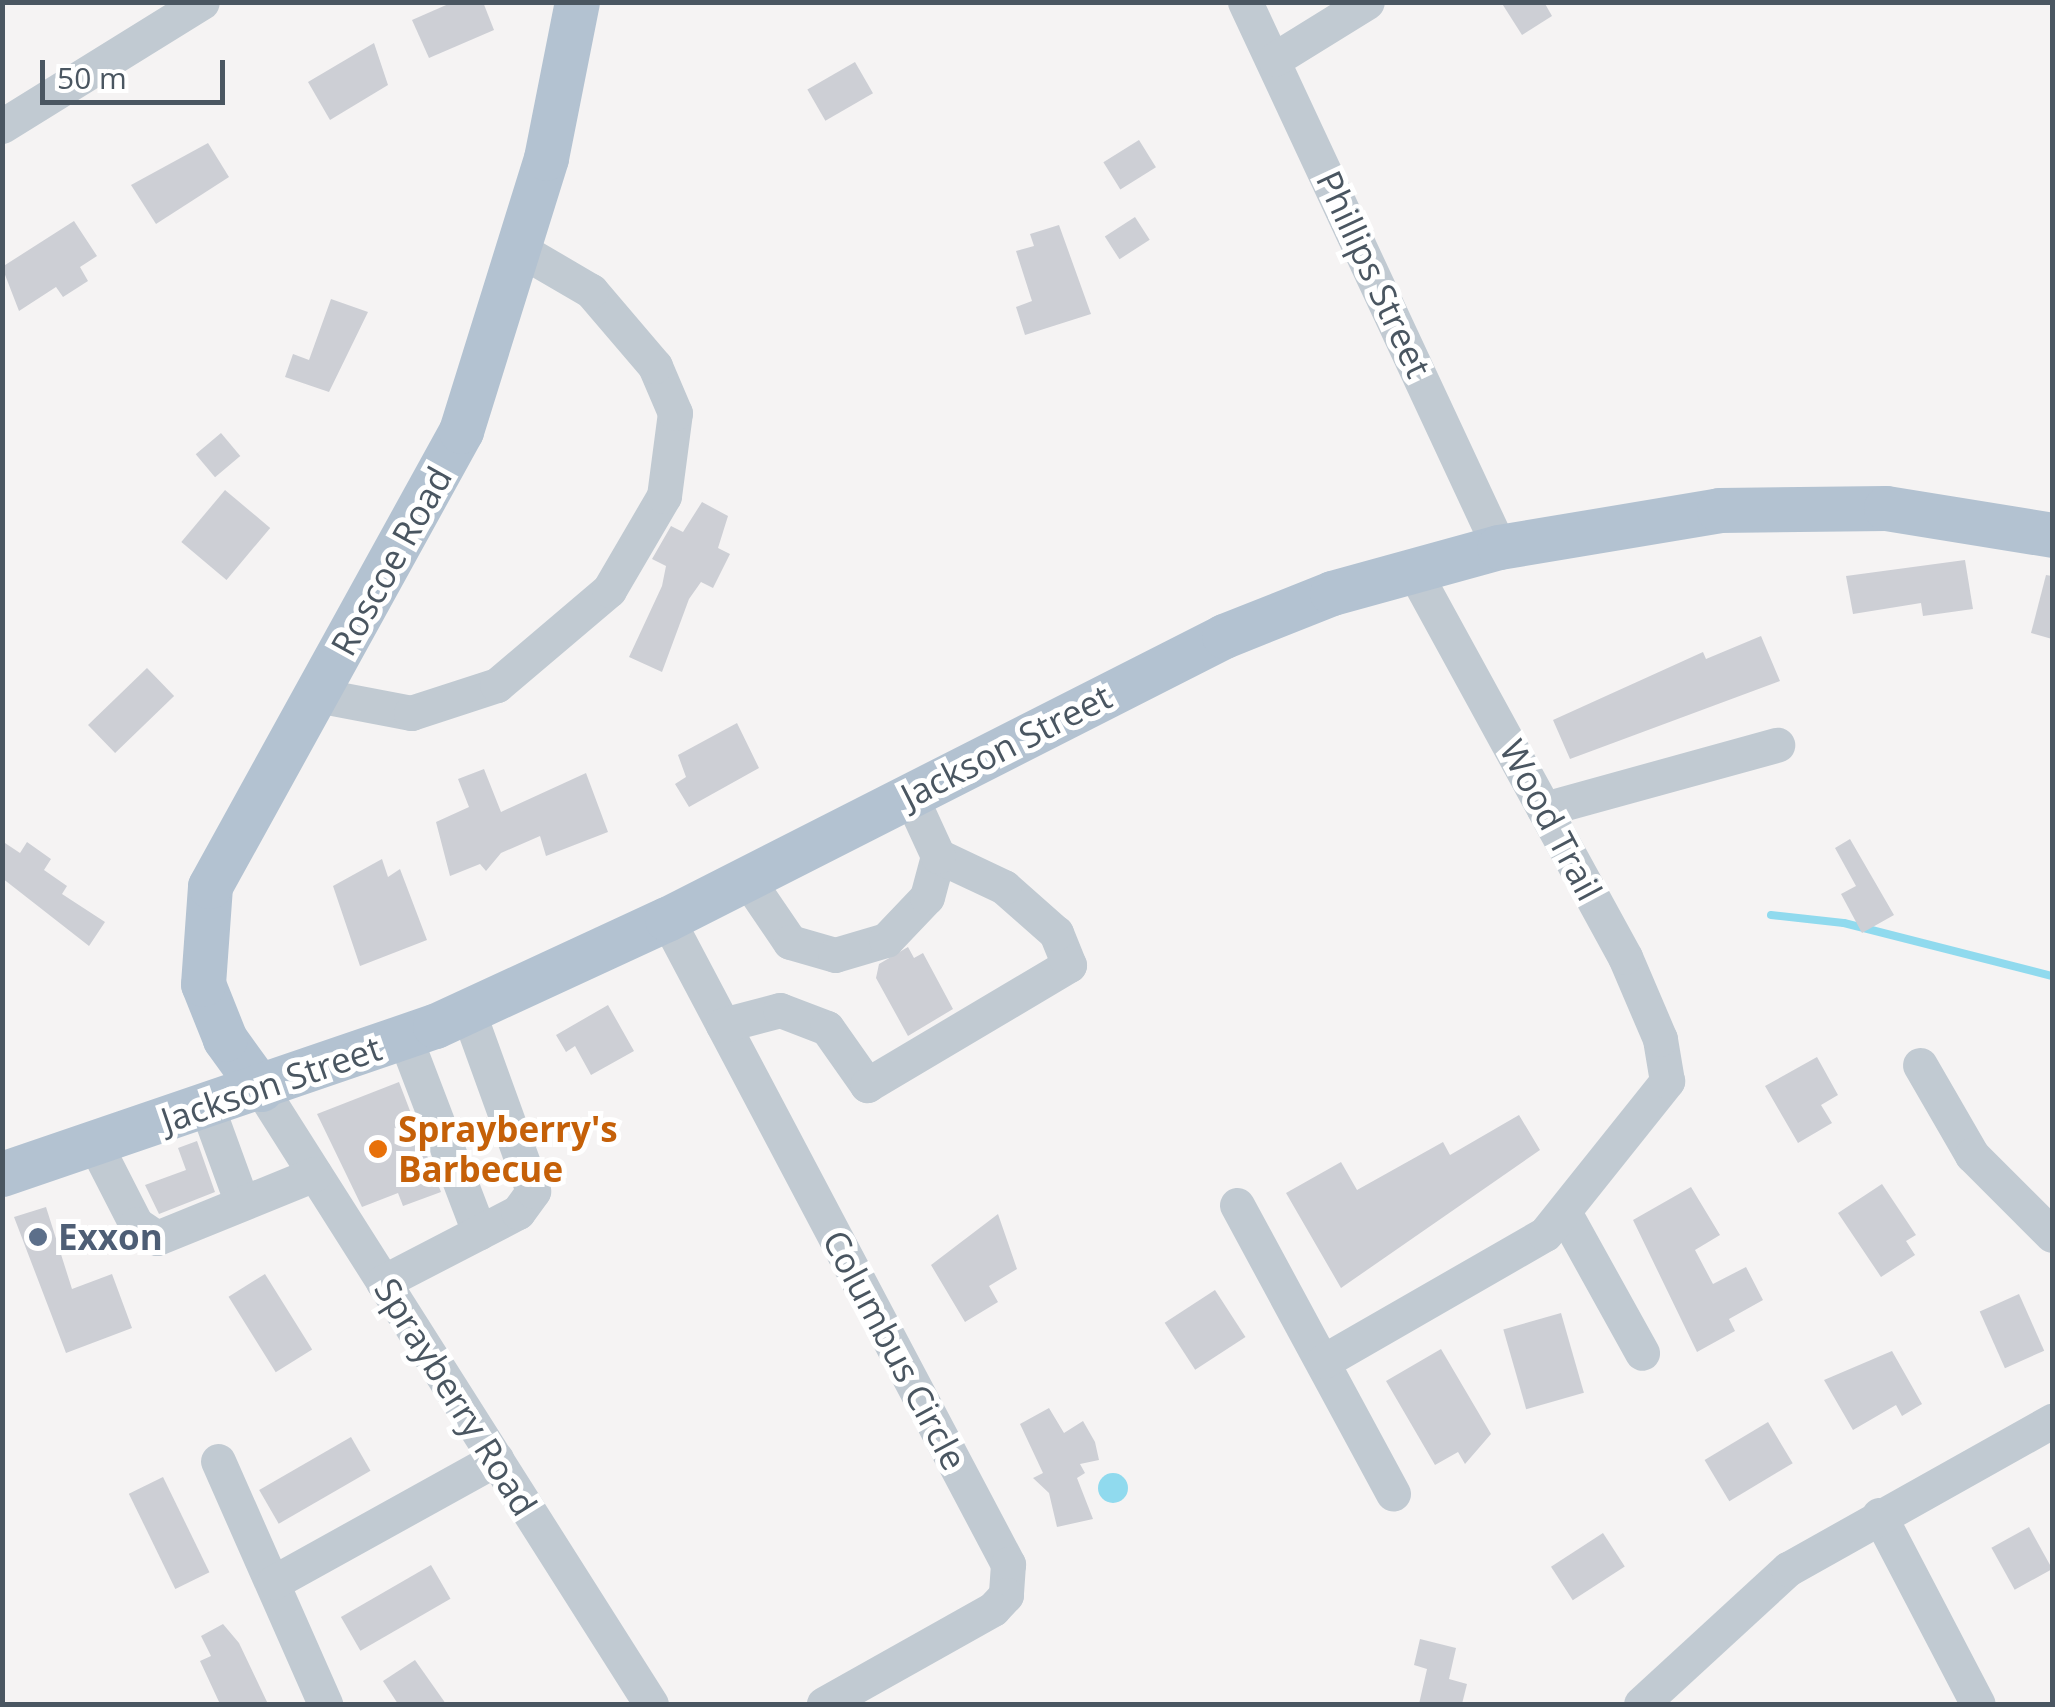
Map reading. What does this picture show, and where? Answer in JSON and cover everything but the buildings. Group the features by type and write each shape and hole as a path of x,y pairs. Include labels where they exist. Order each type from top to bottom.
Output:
{"main road":[{"name":"Roscoe Road","path":"261,1089 208,1003 200,934 220,864 461,430 519,249 577,2"},
{"name":"Jackson Street","path":"2,1174 261,1089 405,1038 468,1011 667,919 1224,636 1412,568 1499,546 1719,510 1843,504 2052,535"}],"street":[{"path":"2,126 202,2"},
{"name":"Phillips Street","path":"1245,2 1275,58 1499,546"},
{"path":"1275,58 1367,2"},
{"path":"317,695 411,713 497,685 609,590 664,496 675,413 655,366 591,291 519,249"},
{"name":"Wood Trail","path":"1412,568 1625,957 1660,1039 1668,1081 1564,1212"},
{"path":"1544,809 1777,745"},
{"path":"747,878 790,942 835,955 886,940 927,897 938,856 910,795"},
{"path":"724,1025 780,1010 827,1028 867,1085 1070,965 1056,933 1004,887 938,856"},
{"name":"Columbus Circle","path":"667,919 1008,1564 1006,1595 993,1609 824,1704"},
{"path":"383,1282 518,1212 534,1191 468,1011"},
{"path":"405,1038 478,1232"},
{"path":"1920,1066 1972,1155 2052,1235"},
{"name":"Sprayberry Road","path":"261,1089 651,1704"},
{"path":"207,1107 242,1204"},
{"path":"95,1144 145,1233 157,1238 315,1174"},
{"path":"1237,1205 1393,1494"},
{"path":"1324,1361 1496,1266 1564,1212 1642,1353"},
{"path":"1641,1704 1788,1569 2052,1421"},
{"path":"274,1582 496,1460"},
{"path":"218,1461 325,1704"},
{"path":"1880,1515 1978,1704"}],"water":[{"path":"1113,1473 1124,1477 1128,1488 1124,1499 1113,1503 1102,1499 1098,1488 1102,1477"}],"waterway":[{"path":"1771,915 1844,923 2052,976"}],"place":[{"name":"Sprayberry's Barbecue","path":"378,1149"},
{"name":"Exxon","path":"38,1237"}]}
